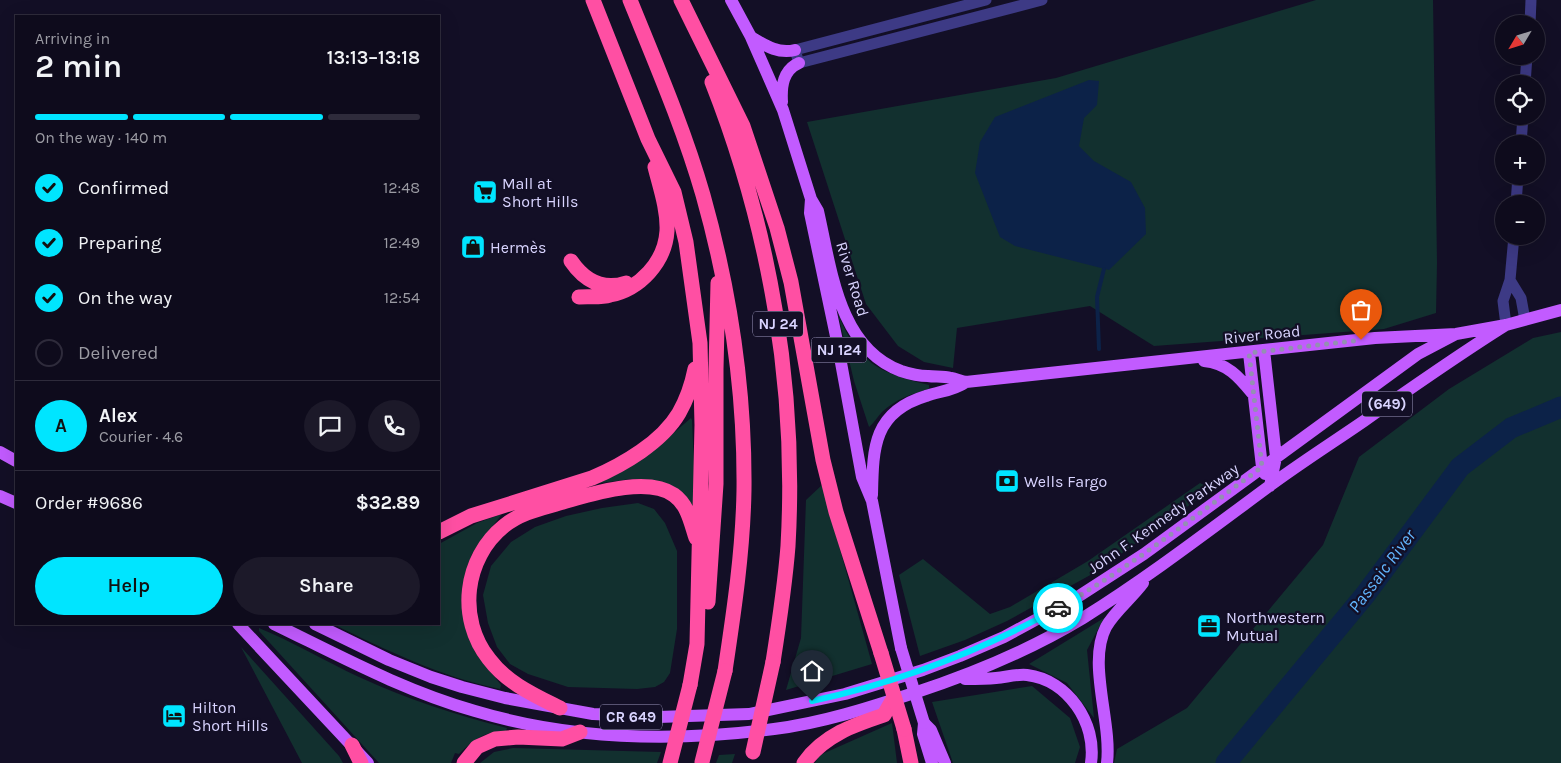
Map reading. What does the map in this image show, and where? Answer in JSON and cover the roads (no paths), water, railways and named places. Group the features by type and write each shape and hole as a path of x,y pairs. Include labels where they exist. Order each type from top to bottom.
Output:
{"highway":[{"path":"593,0 648,139 674,192 686,242 700,343 702,425 697,644 690,685 670,763"},
{"name":"NJ 24","path":"630,0 685,140 702,194 719,259 736,350 743,436 744,492 742,535 737,588 725,671 702,762"},
{"path":"680,0 743,126 777,228 791,282 823,460 834,503 904,729 911,763"},
{"name":"NJ 24","path":"680,0 715,91 752,200 768,268 780,337 787,404 788,546 782,606 773,662 751,758"},
{"path":"579,297 608,296 624,291 642,279 660,258 667,230 665,208 648,139"},
{"path":"697,644 706,622 716,484 716,369 719,259"},
{"path":"571,261 579,273 588,280 602,285 618,286 642,279"},
{"path":"440,532 471,516 592,478 608,471 644,449 672,423 683,406 692,380 700,343"},
{"path":"560,708 526,691 501,672 480,647 475,634 469,603 471,576 478,558 494,535 513,519 530,512 600,492 632,488 655,488 665,490 674,495 686,509 700,551"},
{"path":"804,763 820,746 842,730 884,715 892,701"},
{"path":"464,763 477,747 495,739 504,737 562,739 580,732"},
{"path":"352,745 360,763"}],"main road":[{"name":"NJ 124","path":"731,0 751,38 783,110 811,198 810,214 837,341 862,477 872,501 900,648 924,723 923,734 932,763"},
{"path":"751,38 777,50 785,52 795,50"},
{"path":"783,110 781,87 789,69 799,63"},
{"name":"River Road","path":"811,198 818,211 839,300 853,330 860,340 876,357 900,370 926,376 950,377 966,382 1375,338 1456,334 1506,325 1561,310"},
{"name":"(649)","path":"1270,486 1506,325"},
{"name":"John F. Kennedy Parkway","path":"317,625 389,660 462,687 506,698 593,714 658,717 749,714 845,694 923,670 960,656 1004,637 1076,598 1144,554 1418,354 1456,334"},
{"path":"1264,350 1276,457 1270,486"},
{"path":"1249,353 1262,467 1270,486"},
{"path":"1179,360 1220,364 1238,375 1253,394"},
{"name":"River Road","path":"872,501 872,462 875,447 879,434 891,416 905,404 927,395 957,388 966,382"},
{"path":"8,457 15,468"},
{"name":"CR 649","path":"276,625 391,681 431,697 499,718 580,732 648,737 776,729 843,715 892,701 955,680 1027,648 1080,619 1153,572 1270,486"},
{"path":"0,496 15,503"},
{"path":"1107,763 1107,740 1099,666 1101,640 1107,626 1115,615 1153,572"},
{"path":"239,625 274,660 368,763"},
{"path":"955,680 1028,675 1056,686 1072,699 1084,718 1090,739 1090,763"},
{"path":"924,723 931,730 944,763"}],"street":[{"path":"986,0 795,50 799,63 1042,0"},
{"path":"1530,15 1531,0"},
{"path":"1506,325 1503,301 1510,280 1513,245"},
{"path":"1510,280 1521,298 1525,320"}],"water":[{"path":"1089,80 1099,81 1097,105 1084,118 1079,146 1094,161 1131,182 1145,208 1146,234 1109,270 1015,246 1000,237 975,173 980,142 995,117"}],"waterway":[{"path":"1099,349 1097,297 1104,269"},
{"name":"Passaic River","path":"1226,763 1365,595 1460,467 1511,428 1561,407"}],"place":[{"name":"Mall at Short Hills","path":"485,192"},
{"name":"Hermès","path":"473,247"},
{"name":"Wells Fargo","path":"1007,481"},
{"name":"Northwestern Mutual","path":"1209,626"},
{"name":"Hilton Short Hills","path":"174,716"}]}
